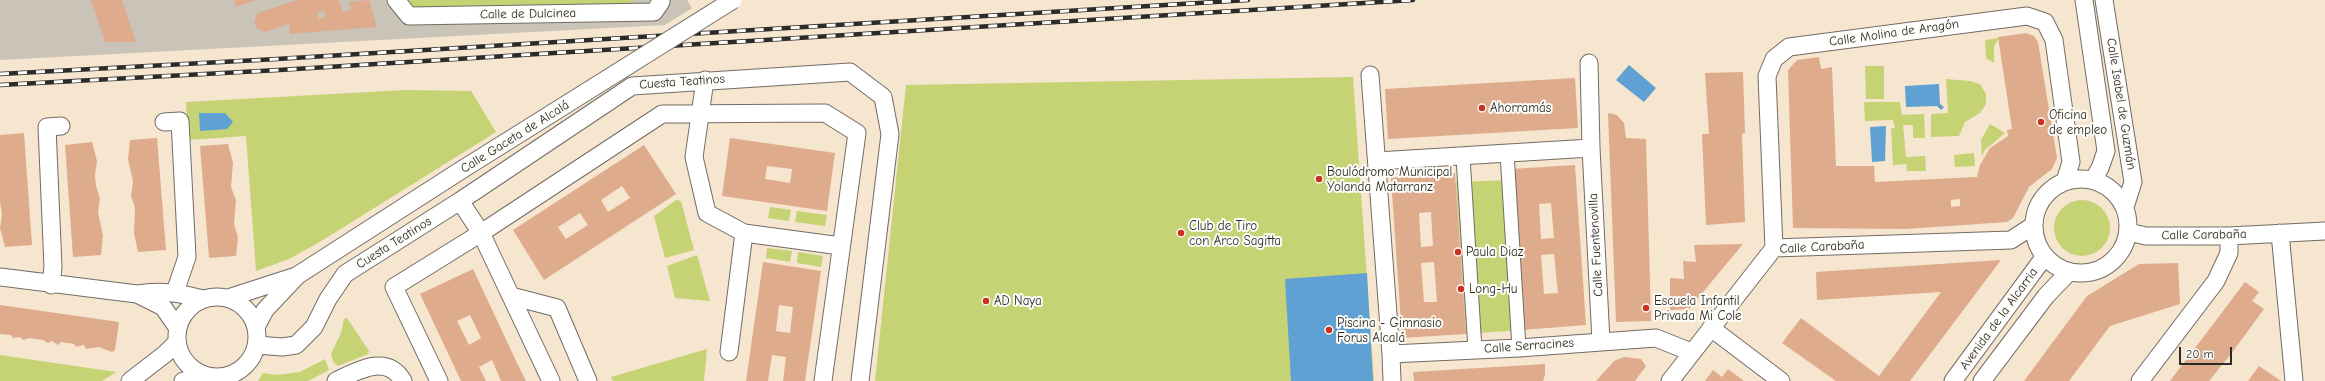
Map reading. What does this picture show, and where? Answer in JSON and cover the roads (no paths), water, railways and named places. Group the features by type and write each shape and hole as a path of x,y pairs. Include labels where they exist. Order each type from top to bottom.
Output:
{"street":[{"name":"Calle de Dulcinea","path":"396,0 409,16 654,12 661,2 660,0"},
{"name":"Calle Gaceta de Alcalá","path":"256,327 265,310 298,275 463,169 733,0"},
{"name":"Calle Isabel de Guzmán","path":"2084,0 2106,151 2100,168 2093,180"},
{"name":"Calle Isabel de Guzmán","path":"2104,0 2133,182 2125,207"},
{"name":"Calle Molina de Aragón","path":"1774,248 1767,76 1774,59 1789,48 2027,16 2045,22 2054,40 2071,162 2065,181"},
{"name":"Calle Fuentenovilla","path":"1589,62 1591,148 1601,341"},
{"name":"Cuesta Teatinos","path":"257,345 282,347 296,345 314,327 328,298 344,274 460,201 632,86 705,80 850,72 883,97 890,134 860,381"},
{"path":"1370,75 1378,161 1392,381"},
{"path":"705,80 694,157 707,213 744,233 841,246"},
{"path":"439,381 394,287 481,233 662,114 825,113 857,133 823,381"},
{"path":"164,122 180,121 187,257 175,292"},
{"path":"51,285 53,267 47,127 61,126"},
{"path":"1378,161 1464,157 1591,148"},
{"path":"1507,153 1519,348"},
{"path":"1464,157 1475,350"},
{"path":"2084,178 2093,180 2106,185 2117,195 2125,207 2128,219 2128,232 2124,248 2114,260 2101,269 2085,273 2069,272 2056,266 2045,256 2038,246 2034,225 2039,203 2046,194 2065,181 2084,178"},
{"path":"460,201 481,233 551,381"},
{"name":"Calle Carabaña","path":"1670,381 1691,352 1774,248 2011,240 2034,225"},
{"name":"Calle Carabaña","path":"2128,232 2146,236 2229,236 2325,231"},
{"path":"729,352 744,233"},
{"path":"2280,233 2294,381"},
{"path":"2140,381 2216,281 2229,254 2229,236"},
{"name":"Avenida de la Alcarria","path":"1954,381 2045,256"},
{"name":"Avenida de la Alcarria","path":"1982,381 2046,296 2069,272"},
{"name":"Calle Gaceta de Alcalá","path":"228,298 298,275"},
{"path":"0,277 51,285 137,294 154,291 175,292 203,299"},
{"path":"137,294 163,307 177,335 182,357 193,369 216,378"},
{"path":"130,381 165,354 177,335 183,315 192,305 203,299 216,296 228,298 241,304 250,314 256,327 257,345 243,374 232,374 216,378 183,381"},
{"path":"511,296 557,308 588,381"},
{"path":"1711,328 1781,381"},
{"name":"Calle Serracines","path":"1391,354 1519,348 1656,338 1691,352"},
{"path":"336,381 367,366 388,367 399,374 403,381"}],"water":[{"path":"1629,65 1656,88 1644,102 1616,80"},
{"path":"1939,84 1940,104 1944,107 1941,110 1937,106 1906,107 1905,86"},
{"path":"199,113 225,113 233,122 227,129 200,131"},
{"path":"1886,126 1885,161 1872,162 1870,127"},
{"name":"Piscina - Gimnasio Forus Alcalá","path":"1367,273 1373,381 1291,381 1285,279"}],"railway":[{"path":"0,74 277,59 1248,0"},
{"path":"0,85 279,70 1413,0"}],"place":[{"name":"Ahorramás","path":"1482,108"},
{"name":"Oficina de empleo","path":"2041,122"},
{"name":"Boulódromo Municipal Yolanda Matarranz","path":"1319,179"},
{"name":"Club de Tiro con Arco Sagitta","path":"1181,233"},
{"name":"Paula Diaz","path":"1458,252"},
{"name":"Long-Hu","path":"1461,289"},
{"name":"AD Naya","path":"986,301"},
{"name":"Escuela Infantil Privada Mi Cole","path":"1646,308"},
{"name":"Piscina - Gimnasio Forus Alcalá","path":"1329,330"}]}
